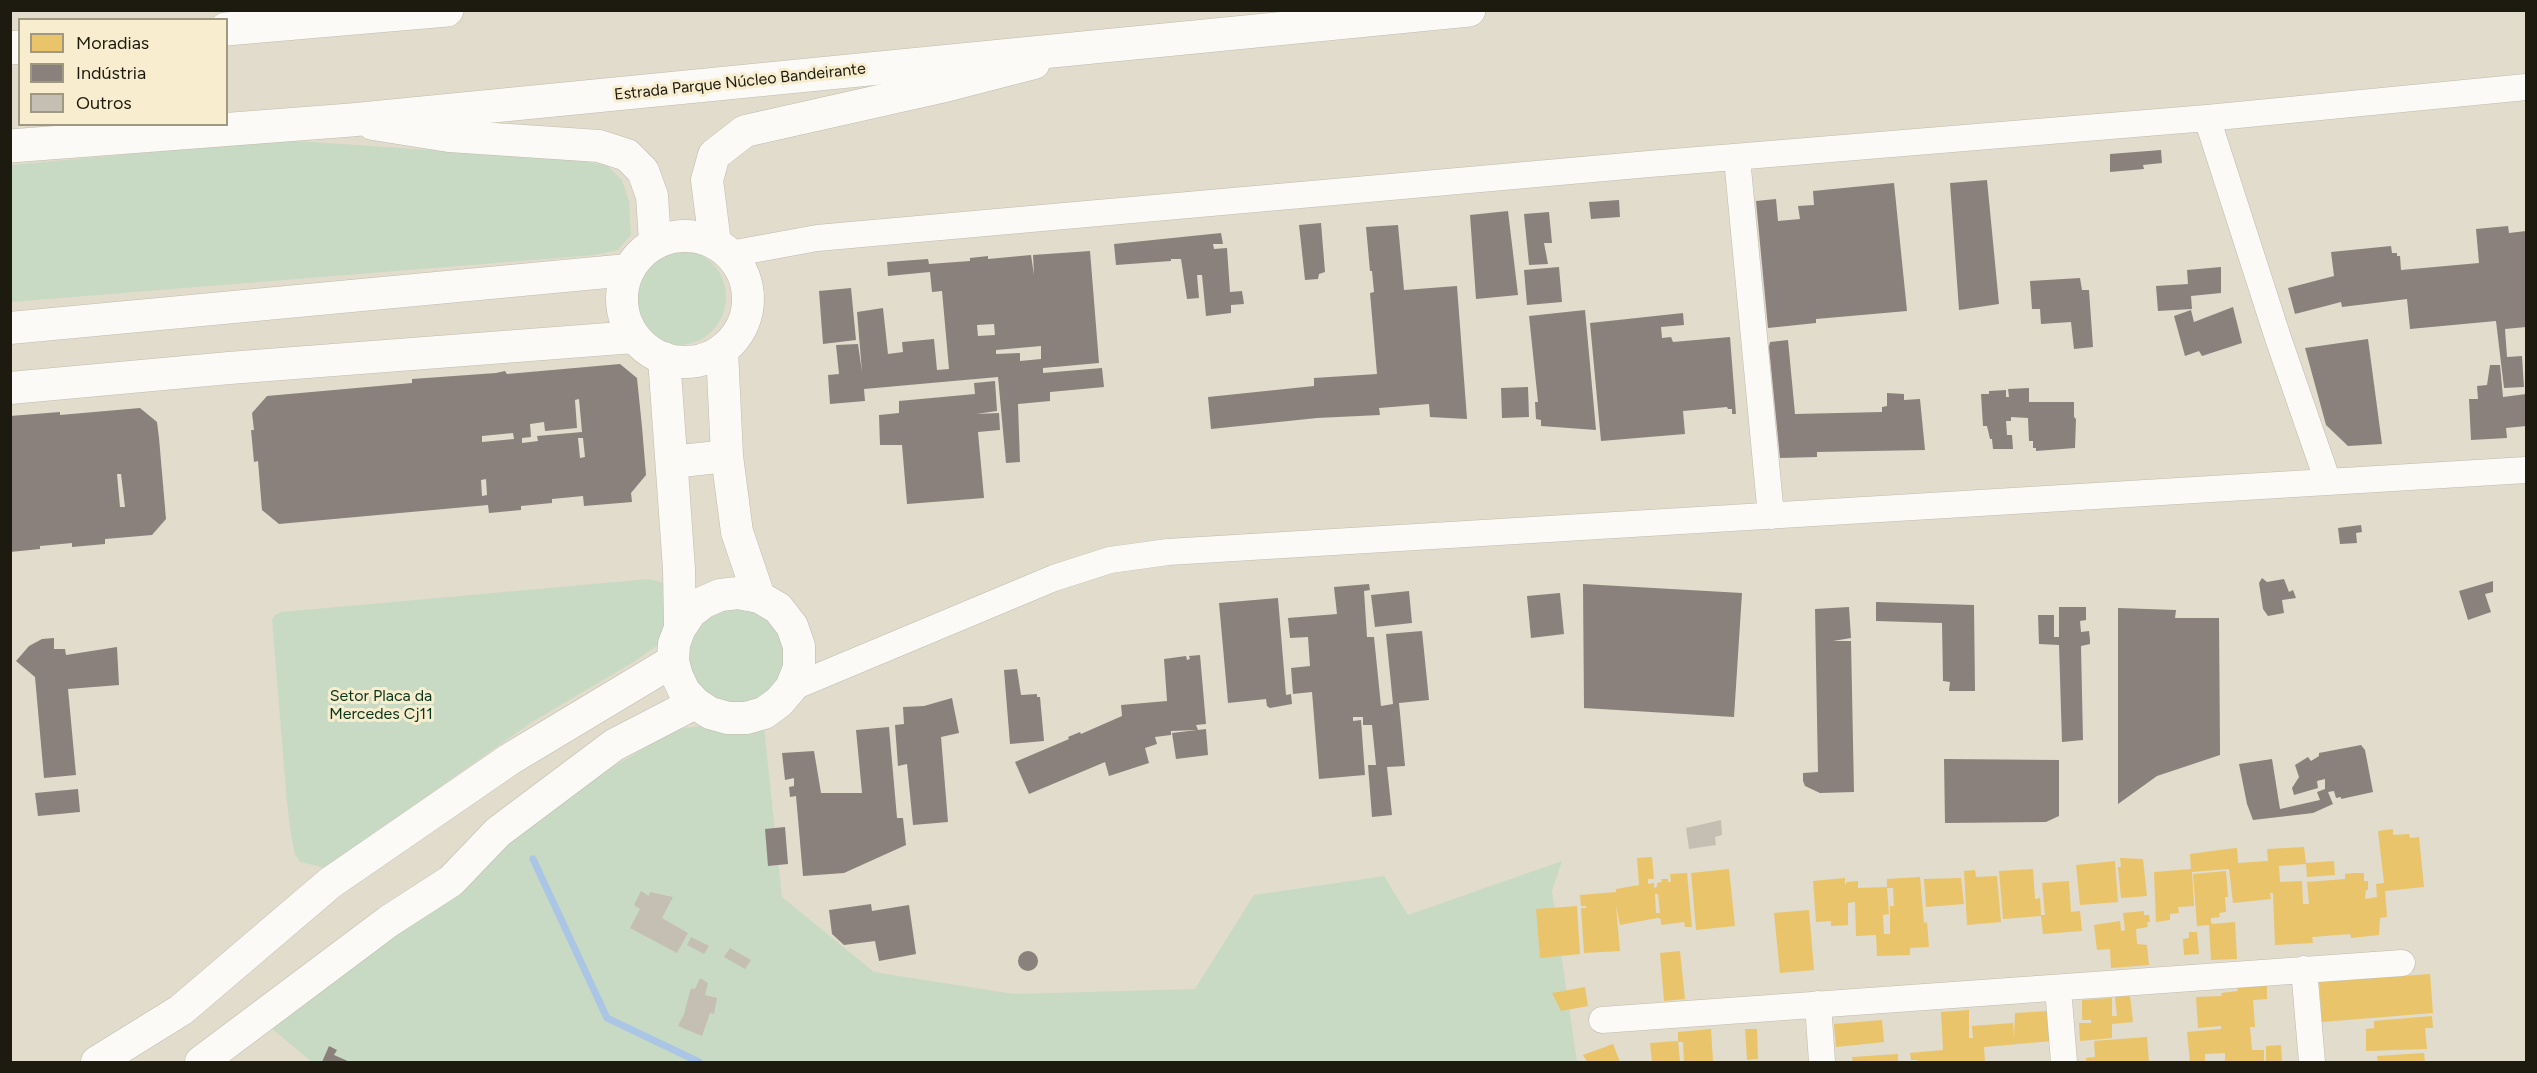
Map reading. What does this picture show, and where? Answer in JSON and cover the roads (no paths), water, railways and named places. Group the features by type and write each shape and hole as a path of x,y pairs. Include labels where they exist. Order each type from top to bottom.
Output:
{"highway":[{"path":"228,29 447,10"},
{"name":"Estrada Parque Núcleo Bandeirante","path":"10,146 351,120 1469,10"}],"street":[{"path":"723,248 707,180 714,155 745,130 940,87 1097,47"},
{"path":"723,248 2207,118 2526,87"},
{"path":"2207,118 2278,338 2328,482"},
{"path":"351,120 449,136 599,146 627,155 643,171 652,196 655,242"},
{"path":"1737,158 1771,516"},
{"path":"675,236 696,236 723,248 741,268 747,286 748,304 744,321 735,338 722,350 704,359 684,362 664,358 647,350 634,337 625,321 621,304 622,287 628,270 639,254 655,242 675,236"},
{"path":"10,328 628,270"},
{"path":"10,388 241,367 634,337"},
{"path":"722,350 727,456 737,532 759,597"},
{"path":"664,358 679,569 680,628"},
{"path":"672,462 727,456"},
{"path":"791,688 1054,578 1110,560 1179,551 2526,470"},
{"path":"738,593 759,597 778,608 792,626 799,646 799,668 791,688 779,702 764,713 746,718 728,718 710,713 695,703 684,691 677,676 674,644 680,628 690,614 704,602 720,595 738,593"},
{"path":"97,1062 181,1010 330,883 510,759 674,661"},
{"path":"201,1062 389,921 451,880 498,832 614,745 695,703"},
{"path":"1602,1020 2402,963"},
{"path":"2304,969 2312,1062"},
{"path":"2058,988 2064,1062"},
{"path":"1818,1004 1822,1062"}],"waterway":[{"path":"533,859 607,1018 699,1062"}],"park label":[{"name":"Setor Placa da Mercedes Cj11","path":"381,705"}]}
